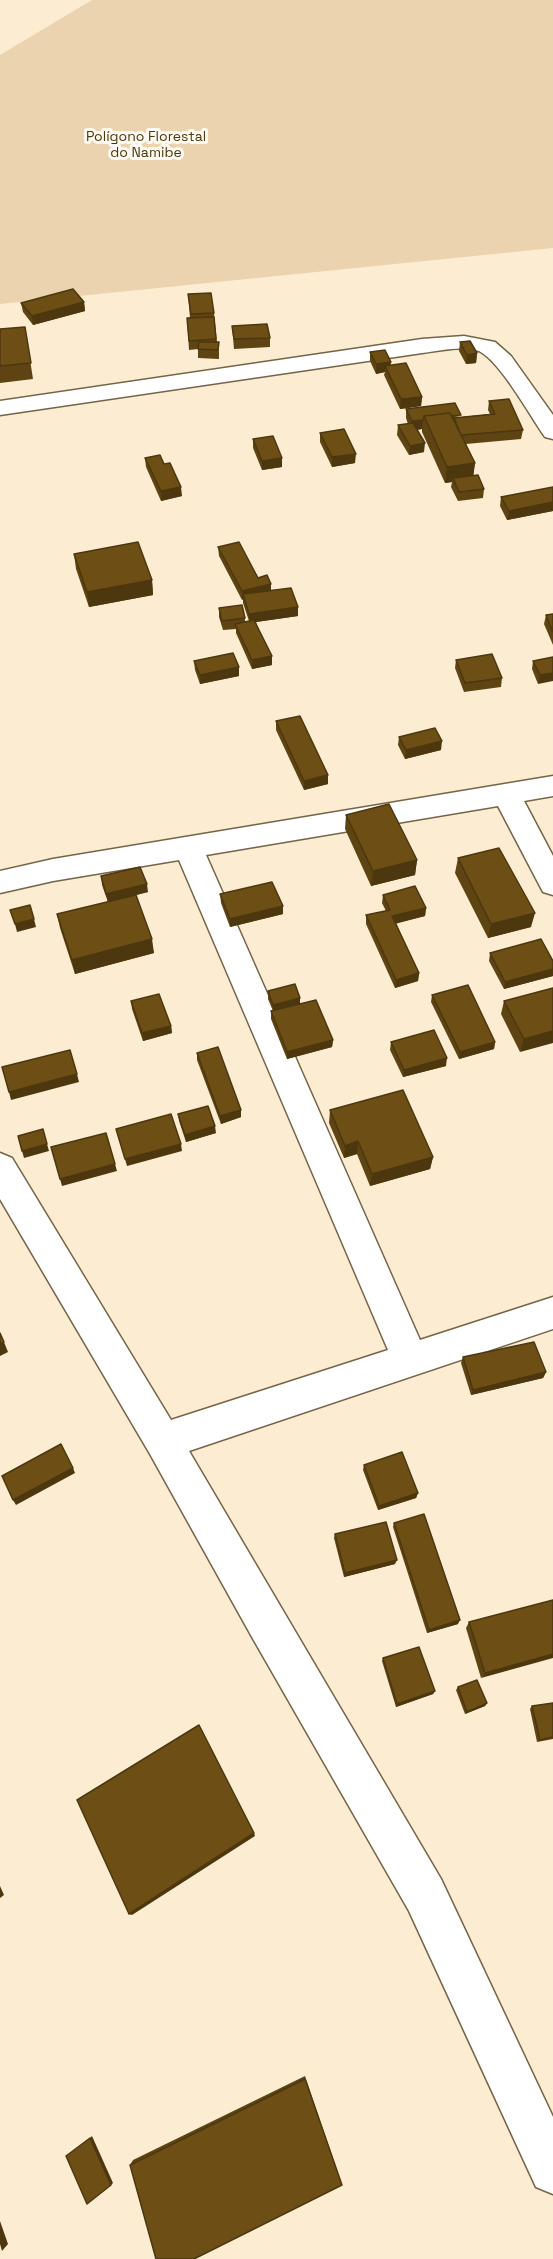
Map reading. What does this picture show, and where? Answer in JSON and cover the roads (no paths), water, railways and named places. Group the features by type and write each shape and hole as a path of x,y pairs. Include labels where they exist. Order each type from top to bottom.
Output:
{"street":[{"path":"0,408 422,346 470,344 489,348 509,369 553,432"},
{"path":"0,882 53,870 553,786"},
{"path":"506,794 553,884"},
{"path":"188,847 411,1360"},
{"path":"0,1168 163,1442 425,1894 553,2170"},
{"path":"163,1442 553,1313"}],"park label":[{"name":"Polígono Florestal do Namibe","path":"146,146"}]}
